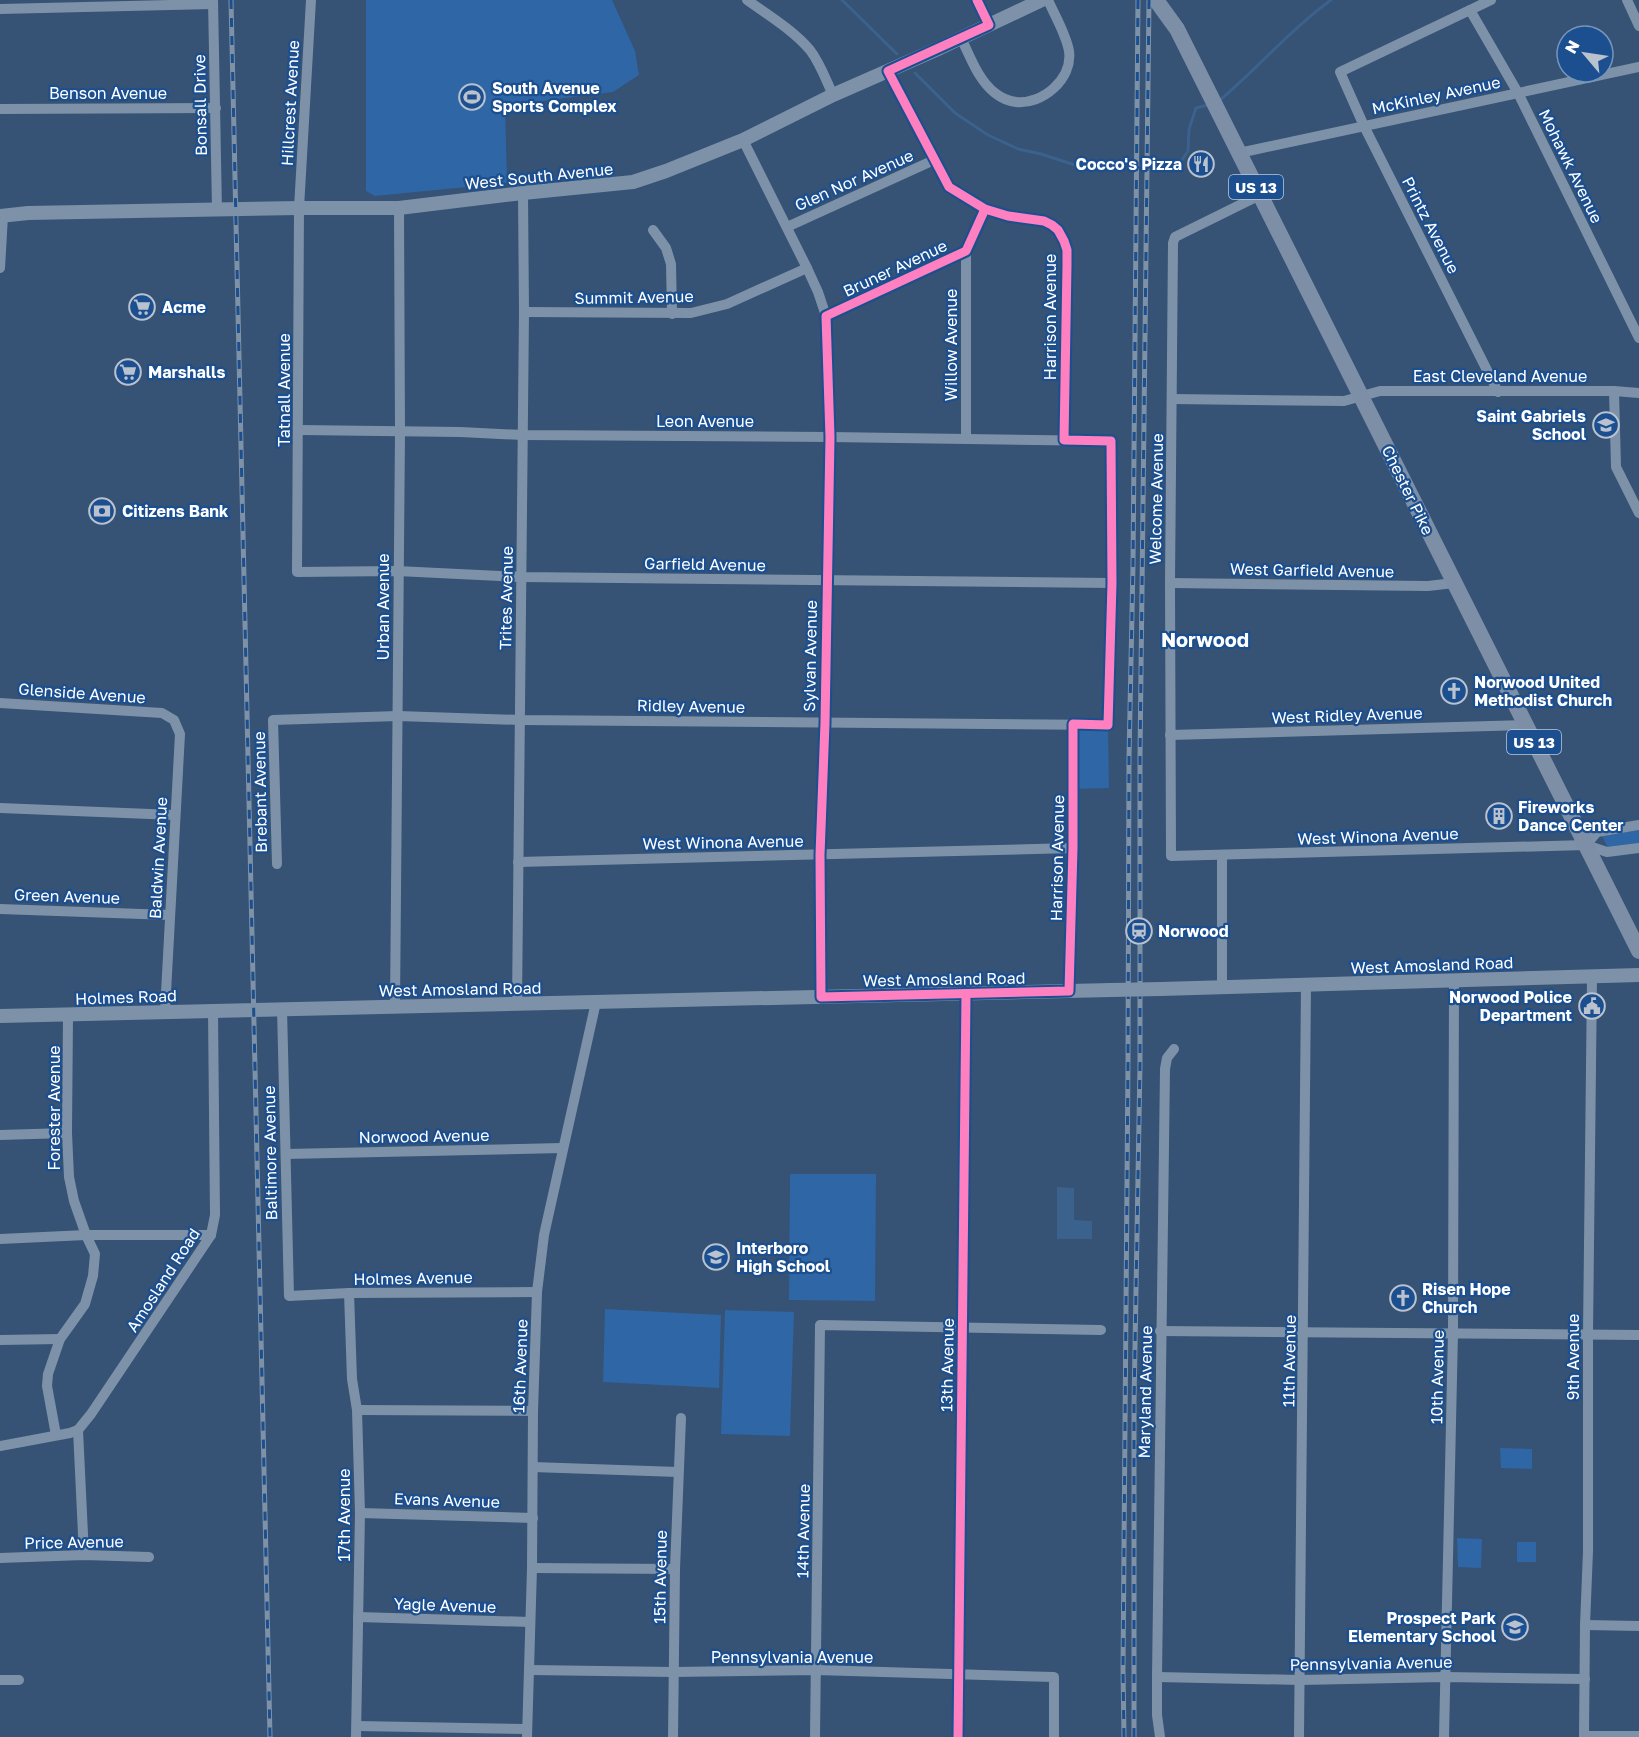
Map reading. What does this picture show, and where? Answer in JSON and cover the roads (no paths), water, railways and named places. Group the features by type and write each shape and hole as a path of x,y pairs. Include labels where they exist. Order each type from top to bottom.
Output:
{"main road":[{"name":"Chester Pike","path":"1156,0 1177,29 1639,951"},
{"name":"Chester Pike","path":"1169,0 1177,29"}],"street":[{"name":"Hillcrest Avenue","path":"299,208 311,0"},
{"path":"747,0 788,30 810,50 833,95"},
{"path":"977,0 989,25"},
{"name":"West South Avenue","path":"1,216 28,213 399,208 633,182 743,140 833,95 1042,0"},
{"path":"961,38 987,86 1004,98 1015,102 1032,101 1056,86 1068,64 1069,52 1048,0"},
{"path":"1470,10 1491,0"},
{"path":"1627,0 1639,26"},
{"path":"0,9 213,2"},
{"name":"Bonsall Drive","path":"213,2 218,210"},
{"name":"Printz Avenue","path":"1470,10 1340,72 1364,126 1498,392"},
{"name":"Mohawk Avenue","path":"1470,10 1518,93 1639,338"},
{"name":"McKinley Avenue","path":"1239,153 1639,67"},
{"name":"Harrison Avenue","path":"888,71 949,186 985,209 1008,216 1044,221 1058,230 1064,241 1067,250 1064,440"},
{"name":"Benson Avenue","path":"0,109 216,108"},
{"name":"Sylvan Avenue","path":"743,140 807,268 826,316 830,437 825,723 820,855 821,997"},
{"name":"Glen Nor Avenue","path":"787,227 934,160"},
{"name":"Trites Avenue","path":"517,1004 524,312 523,193"},
{"name":"Welcome Avenue","path":"1171,856 1170,583 1173,243 1175,237 1260,195"},
{"name":"Tatnall Avenue","path":"297,572 299,208"},
{"name":"Urban Avenue","path":"394,1007 400,432 399,208"},
{"name":"Bruner Avenue","path":"826,316 966,251 985,209"},
{"path":"0,268 1,216"},
{"path":"653,230 666,248 671,264 672,314"},
{"name":"Willow Avenue","path":"966,251 966,439"},
{"name":"Summit Avenue","path":"524,312 691,313 727,304 807,268"},
{"name":"East Cleveland Avenue","path":"1172,399 1344,401 1380,391 1614,391 1639,393"},
{"path":"1614,391 1616,467 1639,513"},
{"name":"Leon Avenue","path":"299,430 522,435 1111,441 1112,583"},
{"name":"Garfield Avenue","path":"297,572 397,571 521,577 1112,583"},
{"name":"Ridley Avenue","path":"273,720 398,716 520,720 1108,725 1112,583"},
{"name":"West Garfield Avenue","path":"1170,583 1428,586 1454,583"},
{"name":"Glenside Avenue","path":"0,704 162,713"},
{"name":"Baldwin Avenue","path":"162,713 174,720 180,734 165,1011"},
{"name":"Brebant Avenue","path":"273,720 277,864"},
{"name":"Harrison Avenue","path":"1069,991 1073,848 1073,724"},
{"name":"West Ridley Avenue","path":"1170,735 1526,725"},
{"path":"0,808 175,815"},
{"path":"1586,846 1597,832 1639,825"},
{"name":"West Winona Avenue","path":"1171,856 1586,846 1607,852 1639,848"},
{"name":"West Winona Avenue","path":"518,862 1073,848"},
{"path":"1222,855 1222,987"},
{"name":"Green Avenue","path":"0,909 170,915"},
{"name":"West Amosland Road","path":"254,1010 966,994 1639,975"},
{"name":"9th Avenue","path":"1584,1736 1588,1551 1592,977"},
{"name":"10th Avenue","path":"1444,1737 1453,1333 1454,981"},
{"name":"11th Avenue","path":"1299,1737 1306,985"},
{"name":"13th Avenue","path":"958,1737 966,994"},
{"name":"16th Avenue","path":"527,1733 537,1292 544,1235 596,1002"},
{"name":"Holmes Road","path":"0,1016 254,1010"},
{"name":"Baltimore Avenue","path":"282,1010 289,1296"},
{"name":"Amosland Road","path":"78,1430 212,1235 215,1215 213,1012"},
{"name":"Forester Avenue","path":"56,1435 47,1386 48,1374 60,1339 85,1304 93,1276 95,1254 74,1201 69,1177 67,1133 69,1015"},
{"name":"Maryland Avenue","path":"1160,1737 1156,1677 1165,1069 1167,1058 1174,1049"},
{"path":"0,1135 67,1133"},
{"name":"Norwood Avenue","path":"285,1154 562,1148"},
{"path":"0,1239 86,1235 212,1235"},
{"name":"Holmes Avenue","path":"289,1296 349,1293 537,1292"},
{"name":"17th Avenue","path":"349,1293 352,1379 357,1410 360,1513 356,1731"},
{"name":"14th Avenue","path":"815,1737 820,1325 963,1328"},
{"path":"963,1328 1101,1330"},
{"path":"1160,1331 1639,1335"},
{"path":"0,1340 60,1339"},
{"path":"357,1410 533,1411"},
{"name":"15th Avenue","path":"673,1737 675,1569 681,1418"},
{"path":"0,1446 78,1430 84,1555"},
{"path":"533,1467 678,1472"},
{"name":"Evans Avenue","path":"360,1513 533,1518"},
{"name":"Price Avenue","path":"0,1558 84,1555 149,1557"},
{"path":"532,1568 675,1569"},
{"name":"Yagle Avenue","path":"358,1617 530,1622"},
{"path":"1585,1624 1639,1626"},
{"name":"Pennsylvania Avenue","path":"530,1670 673,1672 816,1670 1054,1677 1054,1737"},
{"name":"Pennsylvania Avenue","path":"1156,1677 1300,1680 1445,1677 1585,1679"},
{"path":"0,1680 18,1680"},
{"path":"356,1731 527,1733"},
{"path":"1584,1736 1639,1736"}],"waterway":[{"path":"842,0 897,54"},
{"path":"1220,100 1302,23 1331,0"},
{"path":"915,73 955,113 988,135 1018,149 1081,167 1164,164 1182,160 1188,151 1189,129 1196,108 1208,105"}],"railway":[{"path":"231,0 270,1737"},
{"path":"1124,1737 1129,758 1138,0"},
{"path":"1134,1737 1134,1404 1140,1064 1140,757 1149,0"}],"place":[{"name":"South Avenue Sports Complex","path":"472,97"},
{"name":"Cocco's Pizza","path":"1201,164"},
{"name":"Acme","path":"142,307"},
{"name":"Marshalls","path":"128,372"},
{"name":"Saint Gabriels School","path":"1606,425"},
{"name":"Citizens Bank","path":"102,511"},
{"name":"Norwood United Methodist Church","path":"1454,691"},
{"name":"Fireworks Dance Center","path":"1499,816"},
{"name":"Norwood","path":"1139,931"},
{"name":"Norwood Police Department","path":"1592,1006"},
{"name":"Interboro High School","path":"716,1257"},
{"name":"Risen Hope Church","path":"1403,1298"},
{"name":"Prospect Park Elementary School","path":"1515,1627"}],"district":[{"name":"Norwood","path":"1205,639"}]}
